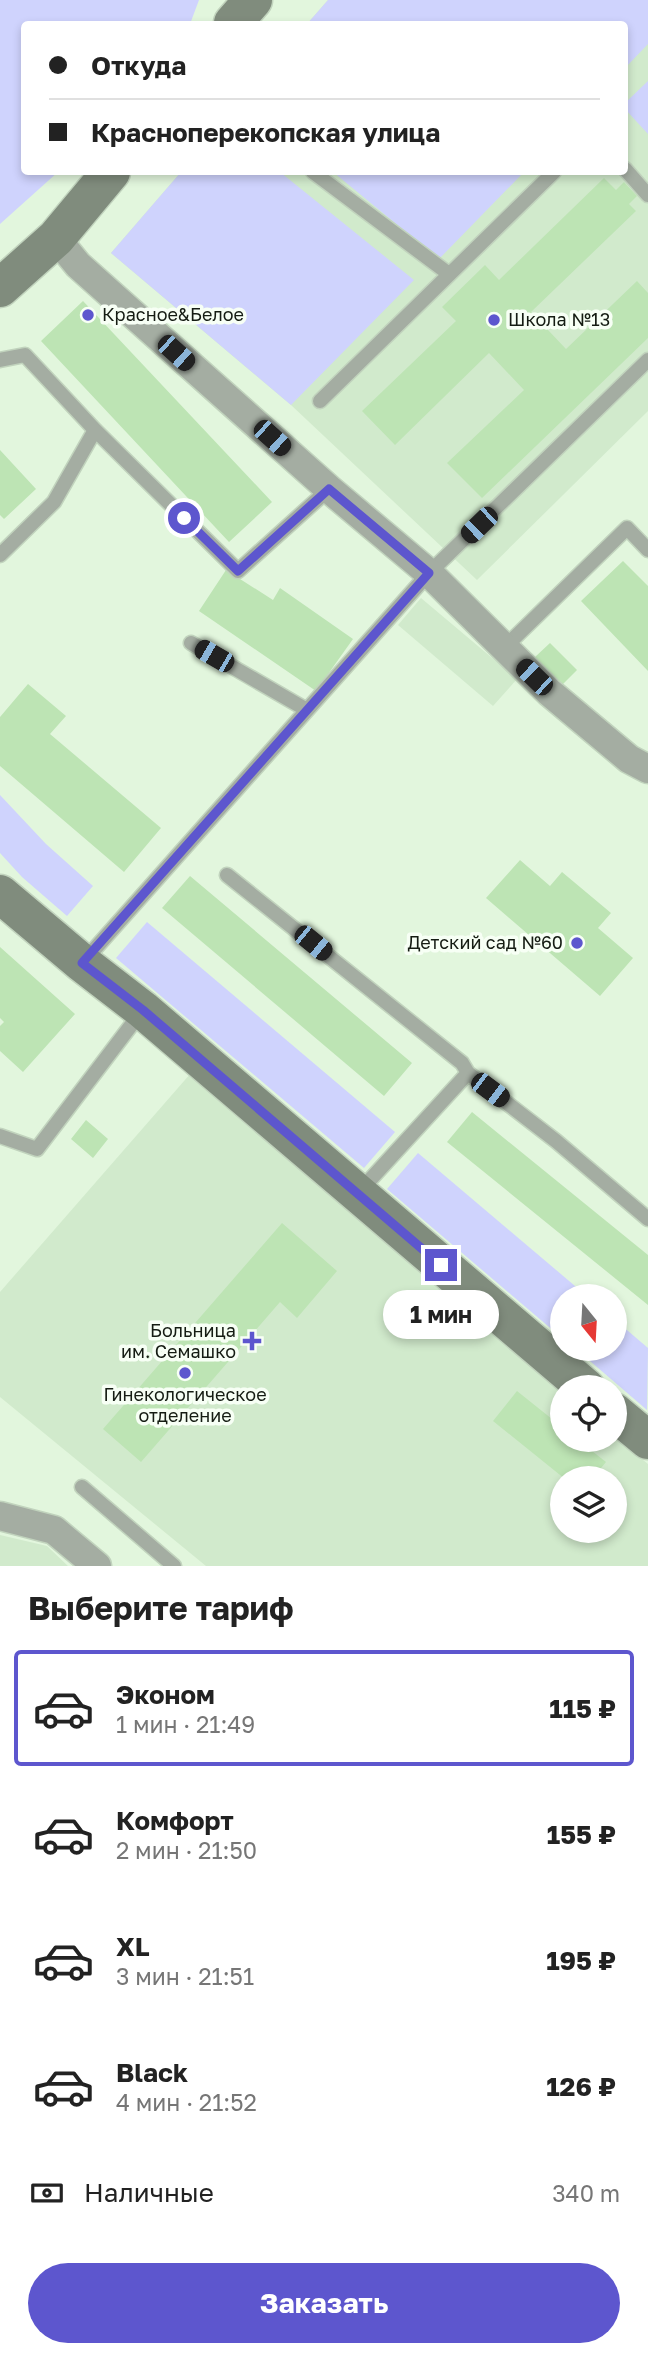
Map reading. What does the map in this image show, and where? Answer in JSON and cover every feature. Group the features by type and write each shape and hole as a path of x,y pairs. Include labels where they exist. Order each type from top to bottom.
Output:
{"street":[{"path":"0,288 55,238 108,175"},
{"path":"55,238 78,265 329,489 429,573 549,692 629,759 648,769"},
{"path":"0,894 143,1010 571,1375"},
{"path":"627,1422 648,1439"},
{"path":"0,1516 54,1530 97,1566"}],"lane":[{"path":"628,172 648,195"},
{"path":"317,175 449,274"},
{"path":"320,401 551,175"},
{"path":"0,360 25,355 95,430 238,571 329,489"},
{"path":"82,963 429,573 648,360"},
{"path":"0,555 54,502 95,430"},
{"path":"504,648 627,528 648,550"},
{"path":"191,643 307,710"},
{"path":"227,874 462,1063 468,1073 556,1141 648,1219"},
{"path":"0,1136 37,1149 143,1010"},
{"path":"358,1194 468,1073"},
{"path":"82,1487 174,1566"}],"shaded area":[{"path":"0,0 199,0 191,21 21,21 21,175 55,175 0,224"},
{"path":"328,0 648,0 648,411 477,580 291,405 111,253 178,175 628,175 628,21 310,21"},
{"path":"328,0 648,0 648,44 628,65 628,21 310,21"},
{"path":"648,81 648,134 628,112 628,100"},
{"path":"178,175 284,175 414,280 291,405 111,253"},
{"path":"337,175 521,175 439,259"},
{"path":"421,598 517,679 493,706 398,625"},
{"path":"0,795 46,844 93,886 67,916 22,877 0,853"},
{"path":"147,922 395,1132 364,1168 116,958"},
{"name":"Больница им. Семашко","path":"191,1073 550,1380 550,1452 627,1452 627,1447 648,1464 648,1566 206,1566 0,1397 0,1292"},
{"path":"418,1153 573,1284 550,1284 550,1328 387,1189"},
{"path":"627,1330 648,1348 647,1410 627,1393 627,1375 606,1375 591,1362 626,1362"},
{"path":"0,1535 47,1546 68,1566 0,1566"}],"building":[{"path":"604,178 616,190 624,182 637,196 629,204 636,211 531,312 566,349 637,281 648,293 648,338 482,498 447,463 524,390 489,353 395,445 362,411 456,321 442,307 485,265 499,280"},
{"path":"83,301 272,502 229,542 41,341"},
{"path":"0,450 36,489 4,519 0,515"},
{"path":"623,561 648,586 648,671 581,601"},
{"path":"226,570 273,600 280,588 353,639 316,691 199,611"},
{"path":"550,643 577,670 562,685 535,657"},
{"path":"28,684 66,716 50,734 161,828 124,872 0,766 0,717"},
{"name":"Детский сад №60","path":"520,860 550,886 562,872 611,913 598,928 633,958 600,996 486,898"},
{"path":"190,876 412,1063 384,1096 162,908"},
{"path":"0,947 75,1014 23,1072 0,1051 0,1026 4,1022 0,1018"},
{"path":"472,1112 648,1255 648,1305 627,1288 627,1284 622,1284 447,1142"},
{"path":"86,1120 108,1139 93,1158 71,1139"},
{"name":"Гинекологическое отделение","path":"282,1223 337,1271 297,1318 280,1302 141,1462 103,1429"},
{"path":"517,1391 550,1417 550,1452 593,1452 606,1462 603,1466 550,1467 493,1421"}],"place":[{"name":"Красное&Белое","path":"88,315"},
{"name":"Школа №13","path":"494,320"},
{"name":"Детский сад №60","path":"577,943"},
{"name":"Больница им. Семашко","path":"252,1341"},
{"name":"Гинекологическое отделение","path":"185,1373"}],"route":[{"path":"184,518 238,571 329,489 429,573 82,963 143,1010 441,1265"}]}
